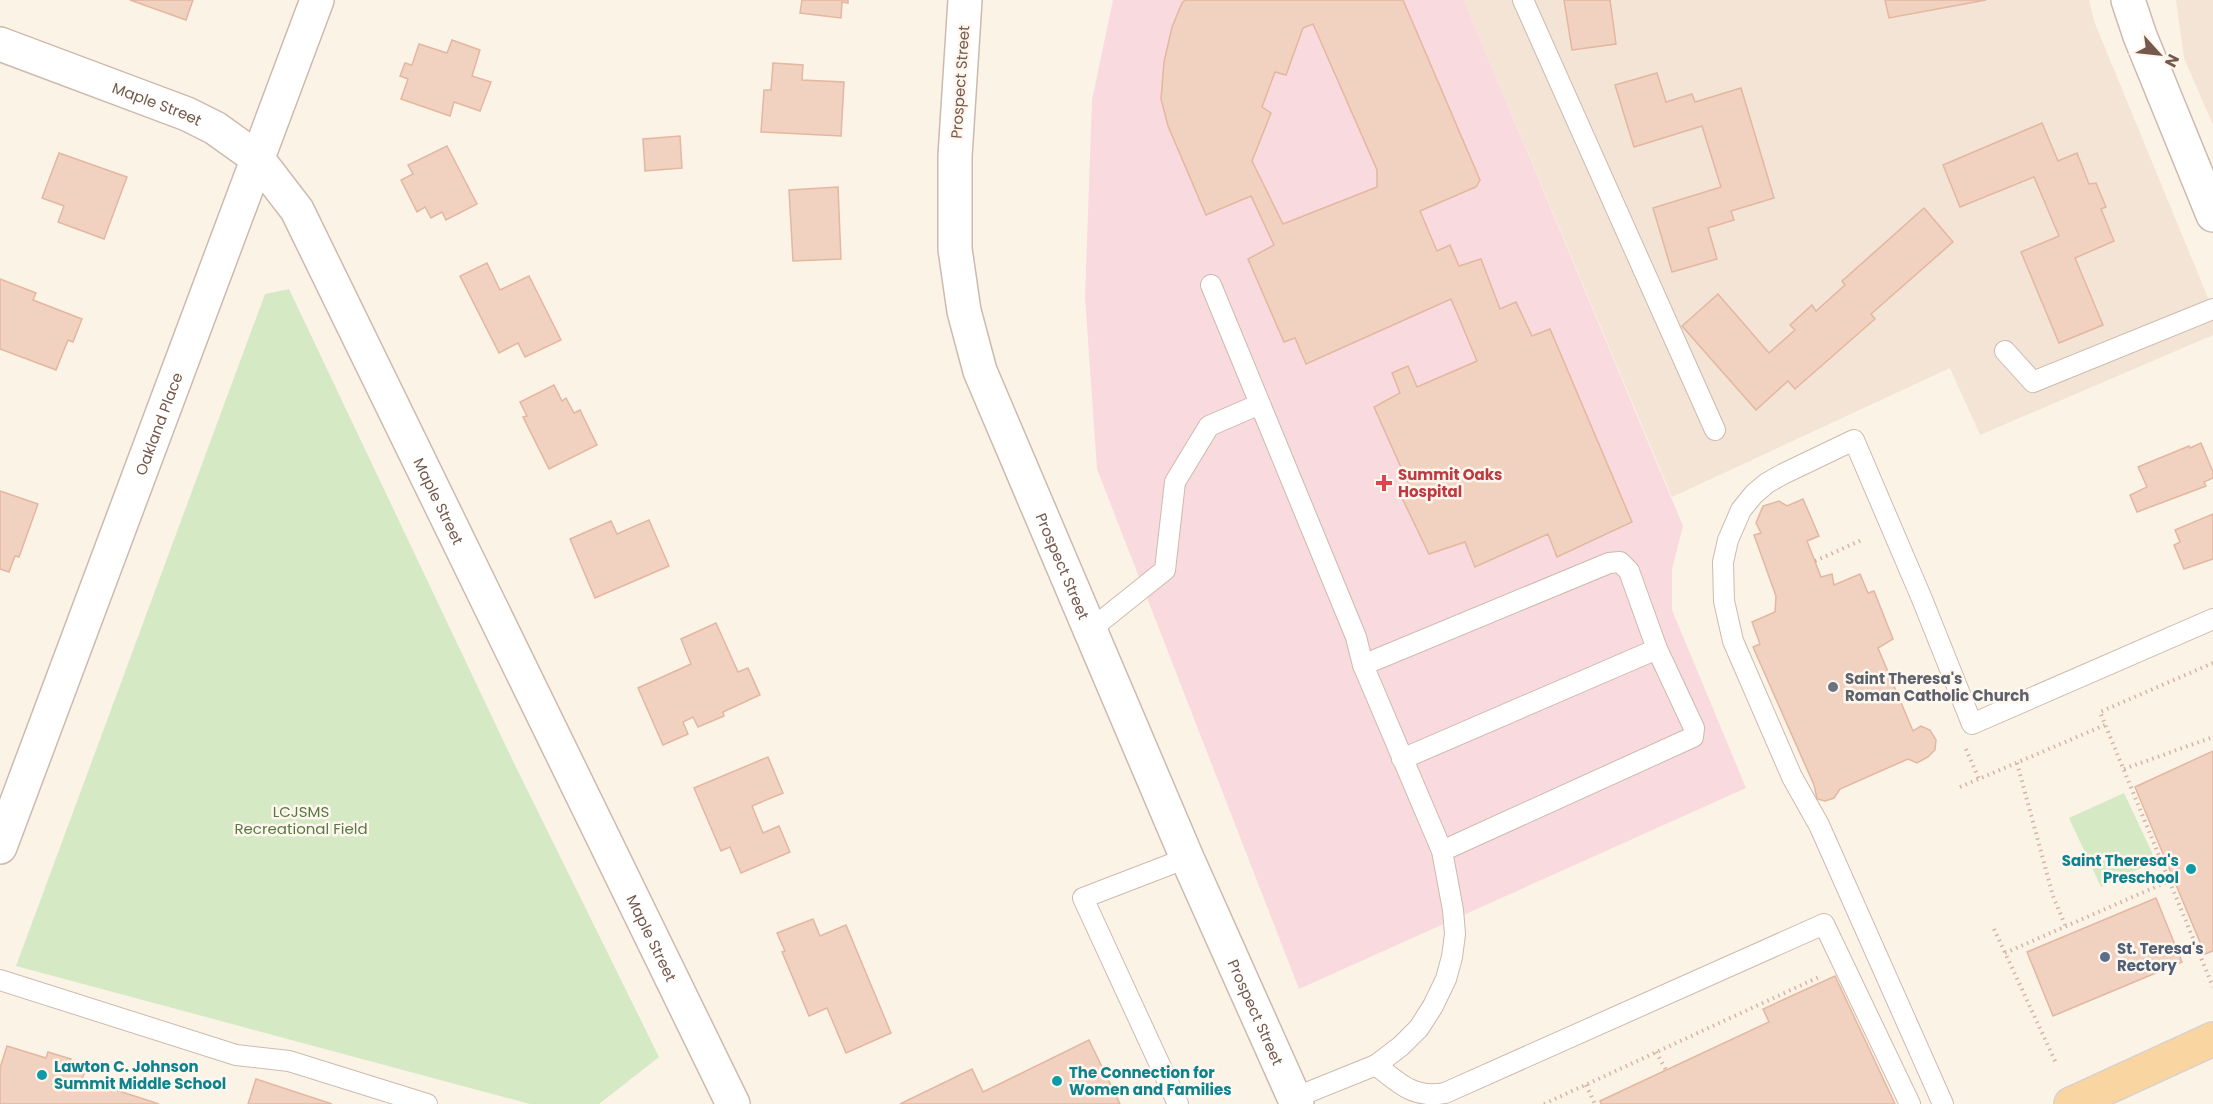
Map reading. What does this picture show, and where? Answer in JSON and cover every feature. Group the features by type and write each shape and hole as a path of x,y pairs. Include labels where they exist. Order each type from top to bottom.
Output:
{"main road":[{"path":"2071,1104 2213,1039"}],"street":[{"name":"Oakland Place","path":"0,847 317,0"},
{"name":"Prospect Street","path":"965,0 955,156 955,249 964,311 980,371 1187,858 1296,1101"},
{"path":"2128,0 2140,36 2213,215"},
{"name":"Maple Street","path":"0,44 187,114 215,128 257,158 297,210 733,1104"}],"lane":[{"path":"1523,0 1715,430"},
{"path":"1211,285 1356,638 1363,665 1442,850 1453,910 1455,934 1446,979 1419,1028 1401,1046 1376,1065 1296,1101"},
{"path":"2006,351 2033,382 2213,309"},
{"path":"1090,630 1165,570 1175,482 1209,426 1260,404"},
{"path":"1943,1104 1819,825 1792,777 1733,641 1724,601 1724,562 1733,526 1741,510 1767,483 1854,440 1972,724 2213,619"},
{"path":"1363,665 1612,562 1620,562 1629,571 1657,649 1694,728 1693,737 1442,850"},
{"path":"1402,759 1657,649"},
{"path":"1178,1104 1083,898 1187,858"},
{"path":"1376,1065 1413,1092 1424,1095 1445,1093 1824,924 1910,1104"},
{"path":"0,980 236,1055 289,1061 427,1104"}],"path":[{"path":"1815,561 1864,539"},
{"path":"2213,663 2100,712 2213,987"},
{"path":"1960,787 2105,724"},
{"path":"2123,769 2213,736"},
{"path":"2017,763 2053,896 2065,926"},
{"path":"2005,952 2169,881"},
{"path":"1994,928 2056,1063"},
{"path":"1544,1104 1826,974"},
{"path":"1656,1052 1666,1070"},
{"path":"1586,1084 1595,1104"}],"shaded area":[{"name":"Summit Oaks Hospital","path":"1113,0 1464,0 1683,526 1672,569 1672,610 1746,788 1299,989 1097,469 1085,297 1092,100"},
{"path":"1464,0 2089,0 2094,21 2213,310 2213,335 1980,435 1950,368 1672,497"},
{"path":"2176,0 2213,0 2213,125 2184,58"}],"green space":[{"name":"LCJSMS Recreational Field","path":"289,289 512,759 659,1057 599,1104 530,1104 16,966 265,294"},
{"path":"2124,793 2156,861 2101,887 2069,818"}],"building":[{"path":"130,0 193,0 186,20"},
{"path":"802,0 848,0 848,3 842,2 841,18 800,13"},
{"path":"1185,0 1403,0 1480,180 1476,187 1420,211 1437,251 1450,245 1459,266 1481,259 1500,309 1516,302 1532,336 1550,329 1632,522 1557,557 1548,534 1475,567 1465,542 1429,554 1402,498 1412,492 1374,407 1400,393 1392,373 1408,366 1417,387 1477,361 1451,299 1306,364 1295,338 1284,342 1248,259 1274,245 1251,196 1206,215 1168,126 1161,99 1164,62 1172,27","holes":["1313,24 1377,170 1377,187 1283,224 1252,161 1271,113 1262,107 1275,72 1286,75 1303,28"]},
{"path":"1564,0 1610,0 1616,44 1572,50"},
{"path":"1885,0 1986,0 1889,18"},
{"path":"452,40 480,50 472,76 491,82 480,111 454,102 450,116 401,99 408,79 400,76 405,63 412,65 419,44 447,53"},
{"path":"773,63 803,65 802,80 844,82 841,136 761,132 764,90 771,90"},
{"path":"1657,73 1666,102 1692,94 1695,102 1741,88 1774,198 1731,211 1734,220 1708,228 1717,259 1672,272 1653,208 1721,187 1702,126 1634,147 1615,85"},
{"path":"2042,123 2058,161 2077,153 2089,184 2096,183 2106,207 2101,209 2114,241 2075,258 2103,325 2059,343 2021,252 2059,236 2034,177 1960,207 1943,165"},
{"path":"680,136 682,168 645,171 643,139"},
{"path":"447,146 477,204 446,220 442,212 431,218 425,207 417,212 401,180 413,174 408,165"},
{"path":"59,153 127,177 104,239 58,222 64,206 42,198"},
{"path":"838,187 841,259 793,261 789,190"},
{"path":"1924,208 1953,242 1871,314 1875,319 1795,389 1788,381 1756,410 1682,326 1718,294 1769,353 1795,330 1790,325 1812,305 1816,311 1845,285 1842,281"},
{"path":"487,263 500,290 529,276 561,340 525,357 518,343 499,353 460,276"},
{"path":"0,279 36,293 33,300 82,319 73,342 68,340 56,370 0,349"},
{"path":"554,385 562,401 566,398 574,413 580,410 597,445 549,469 523,417 527,416 520,402"},
{"path":"2201,443 2213,472 2213,478 2204,482 2206,486 2137,512 2130,495 2147,487 2138,467"},
{"path":"0,491 38,504 19,557 15,556 9,572 0,569"},
{"name":"Saint Theresa's Roman Catholic Church","path":"1803,499 1819,536 1807,541 1821,577 1832,574 1834,585 1860,574 1868,593 1874,591 1893,639 1878,648 1913,731 1921,726 1930,730 1936,740 1935,750 1928,757 1917,763 1908,759 1840,789 1834,798 1825,801 1817,799 1814,785 1753,647 1760,644 1752,622 1775,612 1776,596 1754,535 1761,533 1756,523 1763,506 1779,501 1787,506"},
{"path":"2213,514 2213,559 2184,569 2174,545 2180,542 2175,530"},
{"path":"649,520 669,566 595,598 570,539 611,521 617,534"},
{"path":"716,623 738,672 748,668 760,695 723,712 724,716 698,727 693,717 683,722 688,734 663,745 638,688 691,664 681,639"},
{"name":"Saint Theresa's Preschool","path":"2213,751 2213,951 2205,954 2135,787"},
{"path":"768,757 783,793 752,806 763,833 779,826 790,852 741,873 730,847 721,851 694,788"},
{"name":"St. Teresa's Rectory","path":"2156,898 2182,962 2053,1016 2027,952"},
{"path":"813,919 820,936 846,925 891,1033 846,1053 827,1008 809,1016 782,952 785,951 777,933"},
{"path":"1835,976 1895,1104 1601,1104 1600,1101 1769,1022 1763,1009"},
{"name":"The Connection for Women and Families","path":"1089,1040 1120,1104 900,1104 972,1069 983,1092"},
{"name":"Lawton C. Johnson Summit Middle School","path":"7,1046 46,1058 48,1052 71,1059 68,1066 85,1071 82,1079 159,1104 0,1104 0,1068"},
{"name":"Lawton C. Johnson Summit Middle School","path":"256,1079 332,1104 248,1104"}],"place":[{"name":"Summit Oaks Hospital","path":"1384,483"},
{"name":"Saint Theresa's Roman Catholic Church","path":"1833,687"},
{"name":"Saint Theresa's Preschool","path":"2191,869"},
{"name":"St. Teresa's Rectory","path":"2105,957"},
{"name":"Lawton C. Johnson Summit Middle School","path":"42,1075"},
{"name":"The Connection for Women and Families","path":"1057,1081"}]}
